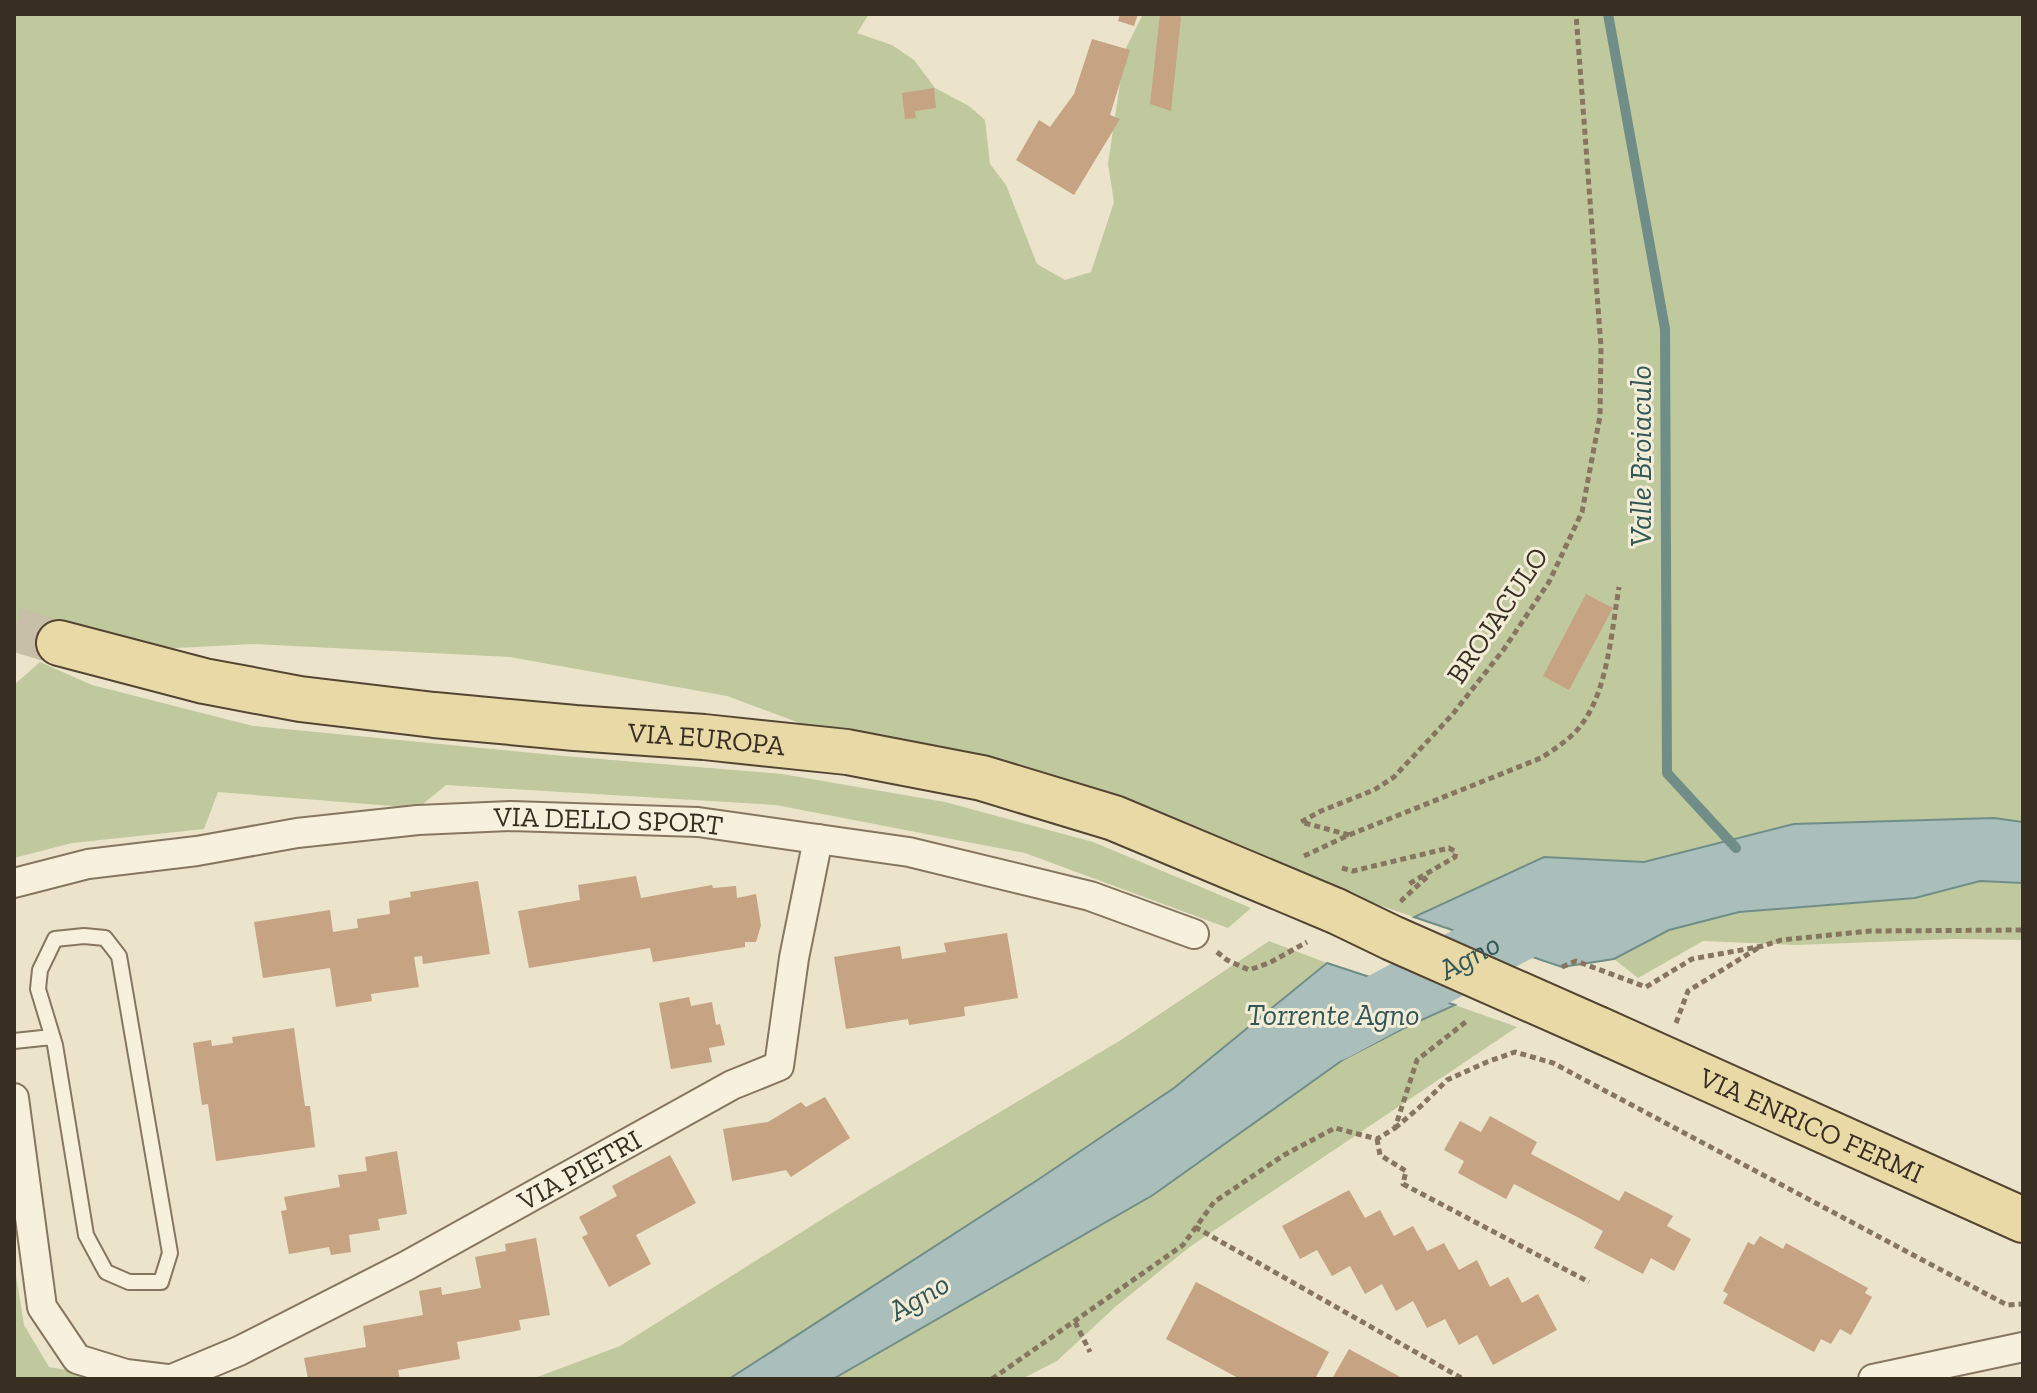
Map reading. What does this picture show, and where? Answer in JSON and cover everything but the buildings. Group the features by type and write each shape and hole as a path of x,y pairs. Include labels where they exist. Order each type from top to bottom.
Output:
{"main road":[{"name":"VIA EUROPA","path":"59,643 204,681 300,699 450,716 847,752 967,775 1294,872 1321,926"},
{"name":"VIA ENRICO FERMI","path":"1321,926 1598,1029 2023,1220"}],"street":[{"name":"VIA DELLO SPORT","path":"14,883 88,864 197,851 297,833 418,820 511,816 698,822 909,852 986,869 1090,896 1194,934"},
{"name":"VIA PIETRI","path":"14,1098 42,1307 77,1359 126,1374 170,1379 239,1351 392,1273 732,1085 779,1066 794,958 818,839"},
{"path":"1873,1379 2023,1347"}],"lane":[{"path":"84,936 105,938 119,956 170,1253 161,1282 129,1282 106,1272 86,1235 52,1037 38,989 40,970 55,939 84,936"},
{"path":"14,1041 52,1037"}],"path":[{"name":"BROJACULO","path":"1349,835 1301,822 1374,790 1394,777 1452,715 1504,649 1549,582 1582,512 1600,416 1601,347 1576,14"},
{"path":"1294,872 1349,835 1541,758 1564,742 1584,722 1595,699 1608,658 1619,587"},
{"path":"1329,865 1353,871 1449,848 1456,852 1455,857 1407,885"},
{"path":"1294,872 1317,860"},
{"path":"1411,904 1402,900 1438,867"},
{"path":"1194,934 1227,960 1249,970 1269,963 1321,926"},
{"path":"1562,967 1576,961 1646,987 1692,959 1781,940 1870,931 2023,930"},
{"path":"1663,1017 1677,1024 1688,991 1763,946"},
{"path":"1395,1128 1417,1060 1467,1021"},
{"path":"992,1379 1183,1245 1214,1202 1284,1155 1335,1128 1377,1139 1395,1128 1447,1080 1515,1052 1553,1063 2007,1305 2023,1304"},
{"path":"1377,1139 1380,1155 1406,1171 1403,1184 1589,1282"},
{"path":"1195,1227 1463,1379"},
{"path":"1075,1322 1090,1352"}],"green space":[{"path":"14,14 869,14 857,33 892,45 914,60 935,88 969,106 985,120 990,164 1006,185 1037,264 1065,280 1091,272 1114,202 1108,164 1125,50 1143,14 2023,14 2023,822 1994,818 1794,824 1644,862 1544,857 1414,917 1317,884 846,740 727,696 510,657 253,644 119,651 14,621"},
{"path":"40,662 92,685 253,726 782,774 945,802 1093,842 1251,908 1228,928 1025,853 776,805 446,785 418,808 218,792 204,829 72,843 14,858 14,685"},
{"path":"1980,881 2023,883 2023,940 1954,939 1796,945 1703,941 1638,978 1614,959 1669,930 1739,912 1915,898"},
{"path":"1269,941 1327,963 1174,1088 729,1379 532,1379 620,1346 859,1196 1121,1040"},
{"path":"1455,1005 1517,1027 1191,1246 1115,1307 1057,1361 1022,1379 833,1379 1153,1195 1344,1059"},
{"path":"14,1263 24,1325 49,1367 116,1379 14,1379"}],"water":[{"name":"Torrente Agno","path":"1994,818 2023,822 2023,883 1980,881 1915,898 1739,912 1669,930 1614,959 1562,967 1414,917 1544,857 1644,862 1794,824"},
{"name":"Torrente Agno","path":"1327,963 1455,1005 1344,1059 1153,1195 833,1379 729,1379 1174,1088"}],"waterway":[{"name":"Valle Broiaculo","path":"1608,14 1665,329 1667,773 1736,848"},
{"name":"Agno","path":"1334,1030 1515,932 1569,907"}],"tunnel":[{"path":"14,629 59,643"}]}
